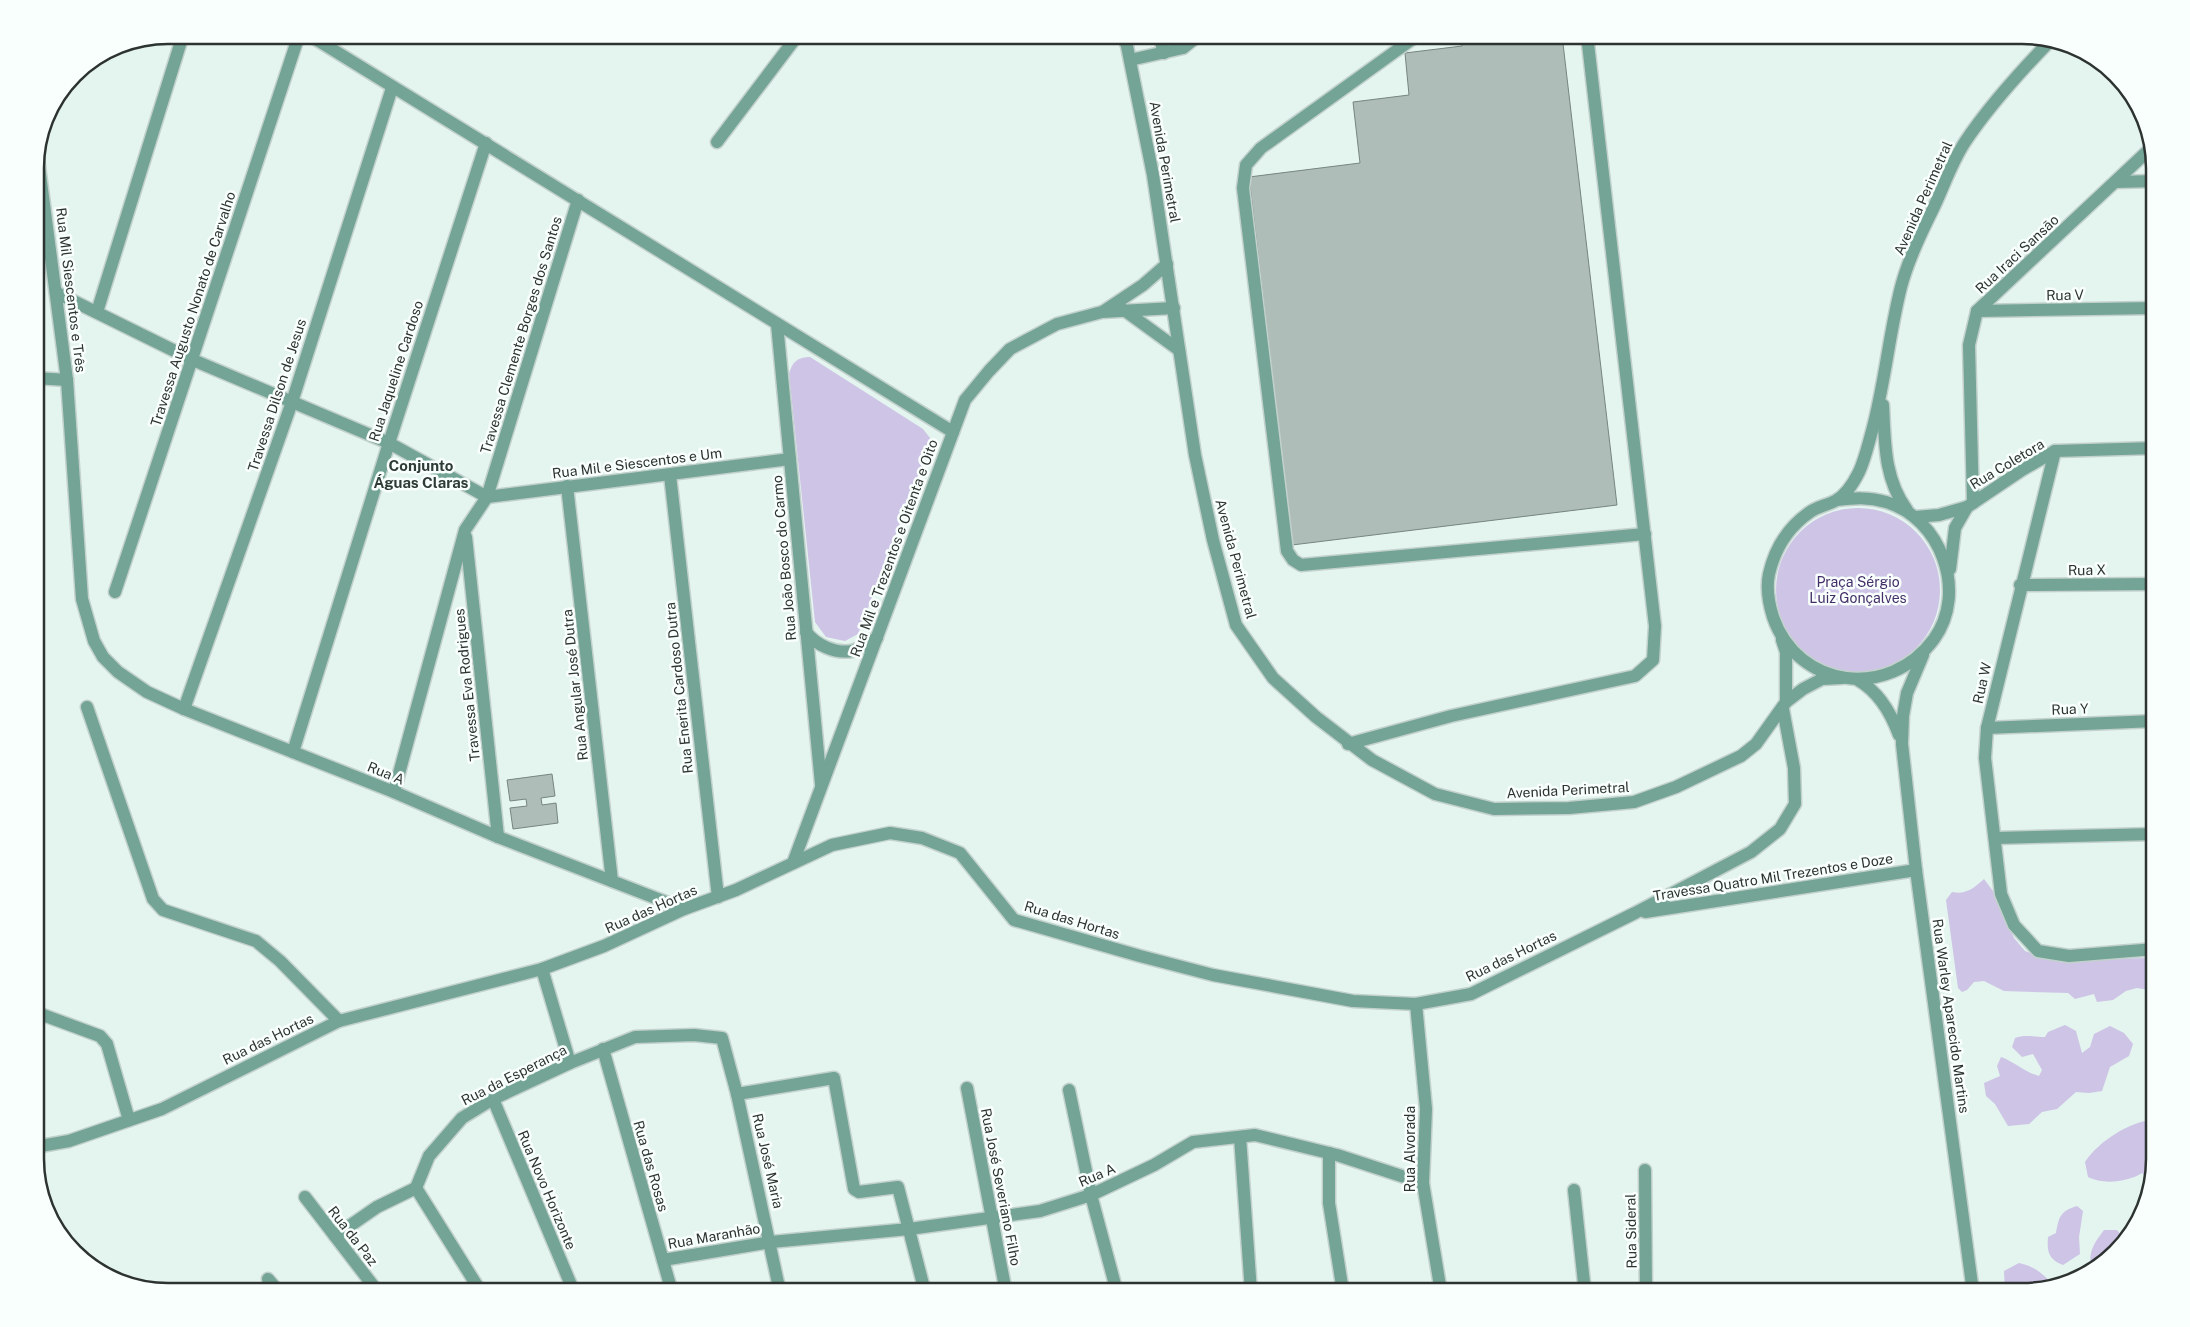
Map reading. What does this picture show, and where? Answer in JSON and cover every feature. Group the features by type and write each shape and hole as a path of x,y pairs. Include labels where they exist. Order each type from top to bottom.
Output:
{"street":[{"path":"97,312 180,44"},
{"name":"Travessa Augusto Nonato de Carvalho","path":"115,592 296,44"},
{"path":"323,44 953,432"},
{"path":"717,142 791,44"},
{"name":"Avenida Perimetral","path":"1126,44 1153,175 1195,455 1213,540 1236,625 1273,678 1348,744 1372,760 1436,794 1494,809 1578,807 1634,802 1676,787 1741,756 1756,744 1784,706 1812,683 1842,678"},
{"path":"1162,44 1164,52"},
{"path":"1130,60 1183,48 1188,44"},
{"path":"1406,44 1262,148 1246,165 1243,188 1287,551 1293,560 1301,565 1644,534"},
{"path":"1348,744 1451,716 1635,676 1653,660 1655,626 1587,44"},
{"name":"Avenida Perimetral","path":"1837,500 1854,481 1861,468 1882,395 1901,286 1918,242 1964,143 2022,70 2045,46"},
{"name":"Travessa Dilson de Jesus","path":"184,709 292,402 392,88"},
{"name":"Rua Jaqueline Cardoso","path":"294,752 389,442 486,143"},
{"name":"Rua Iraci Sansão","path":"1970,505 1969,345 1977,311 2145,154"},
{"path":"2116,182 2146,181"},
{"name":"Travessa Clemente Borges dos Santos","path":"394,792 465,530 487,497 578,200"},
{"name":"Rua Mil Siescentos e Três","path":"44,201 67,380 82,599 94,641"},
{"name":"Rua Mil e Trezentos e Oitenta e Oito","path":"1102,312 1143,285 1167,264"},
{"path":"57,294 192,360 389,442 487,497"},
{"name":"Rua Mil e Trezentos e Oitenta e Oito","path":"792,862 822,789 965,400 988,371 1010,349 1057,324 1102,312 1174,308"},
{"name":"Rua V","path":"1977,311 2146,308"},
{"path":"1124,310 1179,350"},
{"name":"Rua João Bosco do Carmo","path":"777,324 822,789"},
{"path":"44,379 67,380"},
{"name":"Avenida Perimetral","path":"1882,395 1887,464 1892,486 1912,515"},
{"name":"Rua Coletora","path":"1912,515 1940,515 1970,505 2022,470 2055,451 2146,448"},
{"name":"Rua W","path":"2055,451 2020,585 1987,728 1985,758 1996,838 2001,894 2014,925 2038,951 2069,956 2146,951"},
{"name":"Rua Mil e Siescentos e Um","path":"487,497 790,459"},
{"name":"Rua Enerita Cardoso Dutra","path":"670,475 718,897"},
{"name":"Rua Angular José Dutra","path":"567,486 612,881"},
{"path":"1784,706 1786,652 1769,605 1768,577 1776,551 1791,528 1812,510 1837,500 1862,497 1887,502 1912,515 1932,536 1944,559 1949,584"},
{"name":"Rua Coletora","path":"1925,650 1936,636 1944,620 1948,602 1955,528 1970,505"},
{"name":"Travessa Eva Rodrigues","path":"465,530 498,837"},
{"name":"Rua X","path":"2020,585 2146,584"},
{"path":"1778,631 1794,653 1816,669 1842,678 1858,680 1883,676 1906,666 1925,650"},
{"path":"806,632 814,641 830,649 852,651 877,638"},
{"name":"Rua A","path":"94,641 103,657 118,672 147,692 184,709 394,792 498,837 684,909"},
{"name":"Rua Warley Aparecido Martins","path":"1925,650 1907,693 1902,716 1902,744 1916,870 1972,1283"},
{"name":"Rua Warley Aparecido Martins","path":"1858,680 1886,706 1892,716 1902,744"},
{"name":"Rua das Hortas","path":"44,1145 69,1141 162,1109 339,1020 542,969 604,946 832,845 890,833 922,838 960,853 1014,920 1213,975 1353,1001 1416,1004 1471,994 1635,913 1751,852 1780,829 1795,804 1794,768 1784,706"},
{"path":"87,707 153,899 163,910 256,941 280,961 339,1020"},
{"name":"Rua Y","path":"1987,728 2146,721"},
{"path":"1996,838 2146,834"},
{"name":"Travessa Quatro Mil Trezentos e Doze","path":"1635,913 1916,870"},
{"path":"542,969 570,1063"},
{"name":"Rua Alvorada","path":"1416,1004 1426,1109 1423,1183 1440,1283"},
{"path":"44,1015 100,1036 107,1044 129,1120"},
{"name":"Rua da Esperança","path":"416,1188 428,1156 462,1118 493,1099 570,1063 635,1038 694,1035 722,1038"},
{"name":"Rua José Maria","path":"722,1038 737,1094 778,1283"},
{"name":"Rua das Rosas","path":"603,1049 669,1283"},
{"path":"737,1094 834,1078 854,1189 859,1192 898,1187 923,1283"},
{"name":"Rua José Severiano Filho","path":"967,1088 1004,1283"},
{"path":"1068,1090 1091,1195 1115,1283"},
{"name":"Rua Novo Horizonte","path":"493,1099 570,1283"},
{"name":"Rua A","path":"770,1242 909,1229 1040,1211 1091,1195 1154,1165 1193,1142 1255,1135 1329,1153 1423,1183"},
{"path":"1240,1137 1250,1283"},
{"path":"1329,1153 1329,1203 1342,1283"},
{"name":"Rua Sideral","path":"1645,1170 1646,1283"},
{"path":"335,1236 377,1207 416,1188 475,1283"},
{"path":"1574,1190 1584,1283"},
{"name":"Rua da Paz","path":"305,1198 371,1283"},
{"name":"Rua Maranhão","path":"663,1260 770,1242"},
{"path":"268,1279 271,1283"}],"green space":[{"path":"810,357 923,429 930,438 930,444 858,634 845,641 826,637 815,622 789,374 796,361"},
{"name":"Praça Sérgio Luiz Gonçalves","path":"1850,508 1866,508 1889,514 1904,522 1916,532 1926,544 1934,559 1940,582 1940,598 1934,621 1926,636 1916,648 1904,658 1889,666 1866,672 1850,672 1827,666 1812,658 1790,636 1780,614 1776,598 1776,582 1782,559 1790,544 1812,522 1834,512"},
{"path":"1984,879 1993,891 2014,938 2025,951 2042,957 2071,959 2146,958 2146,990 2137,988 2126,991 2113,1000 2097,1002 2094,994 2075,999 2068,993 2004,991 1984,981 1974,982 1967,990 1962,992 1958,988 1946,900 1952,892 1966,892"},
{"path":"2065,1025 2076,1031 2082,1053 2090,1047 2094,1034 2110,1026 2124,1033 2133,1044 2129,1056 2110,1067 2102,1091 2076,1092 2057,1109 2042,1112 2029,1124 2008,1126 1995,1104 1986,1096 1984,1083 2000,1076 1997,1066 2001,1057 2039,1076 2042,1070 2033,1054 2022,1057 2012,1047 2015,1038 2026,1036 2045,1037 2048,1032"},
{"path":"2146,1121 2145,1175 2142,1173 2130,1179 2108,1182 2088,1177 2085,1162 2098,1147 2125,1128"},
{"path":"2077,1206 2083,1211 2079,1237 2080,1254 2063,1265 2051,1257 2048,1237 2056,1233 2061,1215"},
{"path":"2104,1230 2117,1230 2121,1235 2098,1258 2090,1263 2091,1251"},
{"path":"2019,1263 2037,1270 2049,1280 2005,1283 2004,1271"}],"building":[{"path":"1462,44 1563,44 1617,505 1292,545 1249,177 1360,163 1353,102 1409,95 1405,53 1462,46"},
{"path":"552,774 555,796 541,798 542,805 556,803 558,823 513,829 510,808 527,806 526,799 510,801 507,780"}],"district":[{"name":"Conjunto Águas Claras","path":"421,474"}]}
